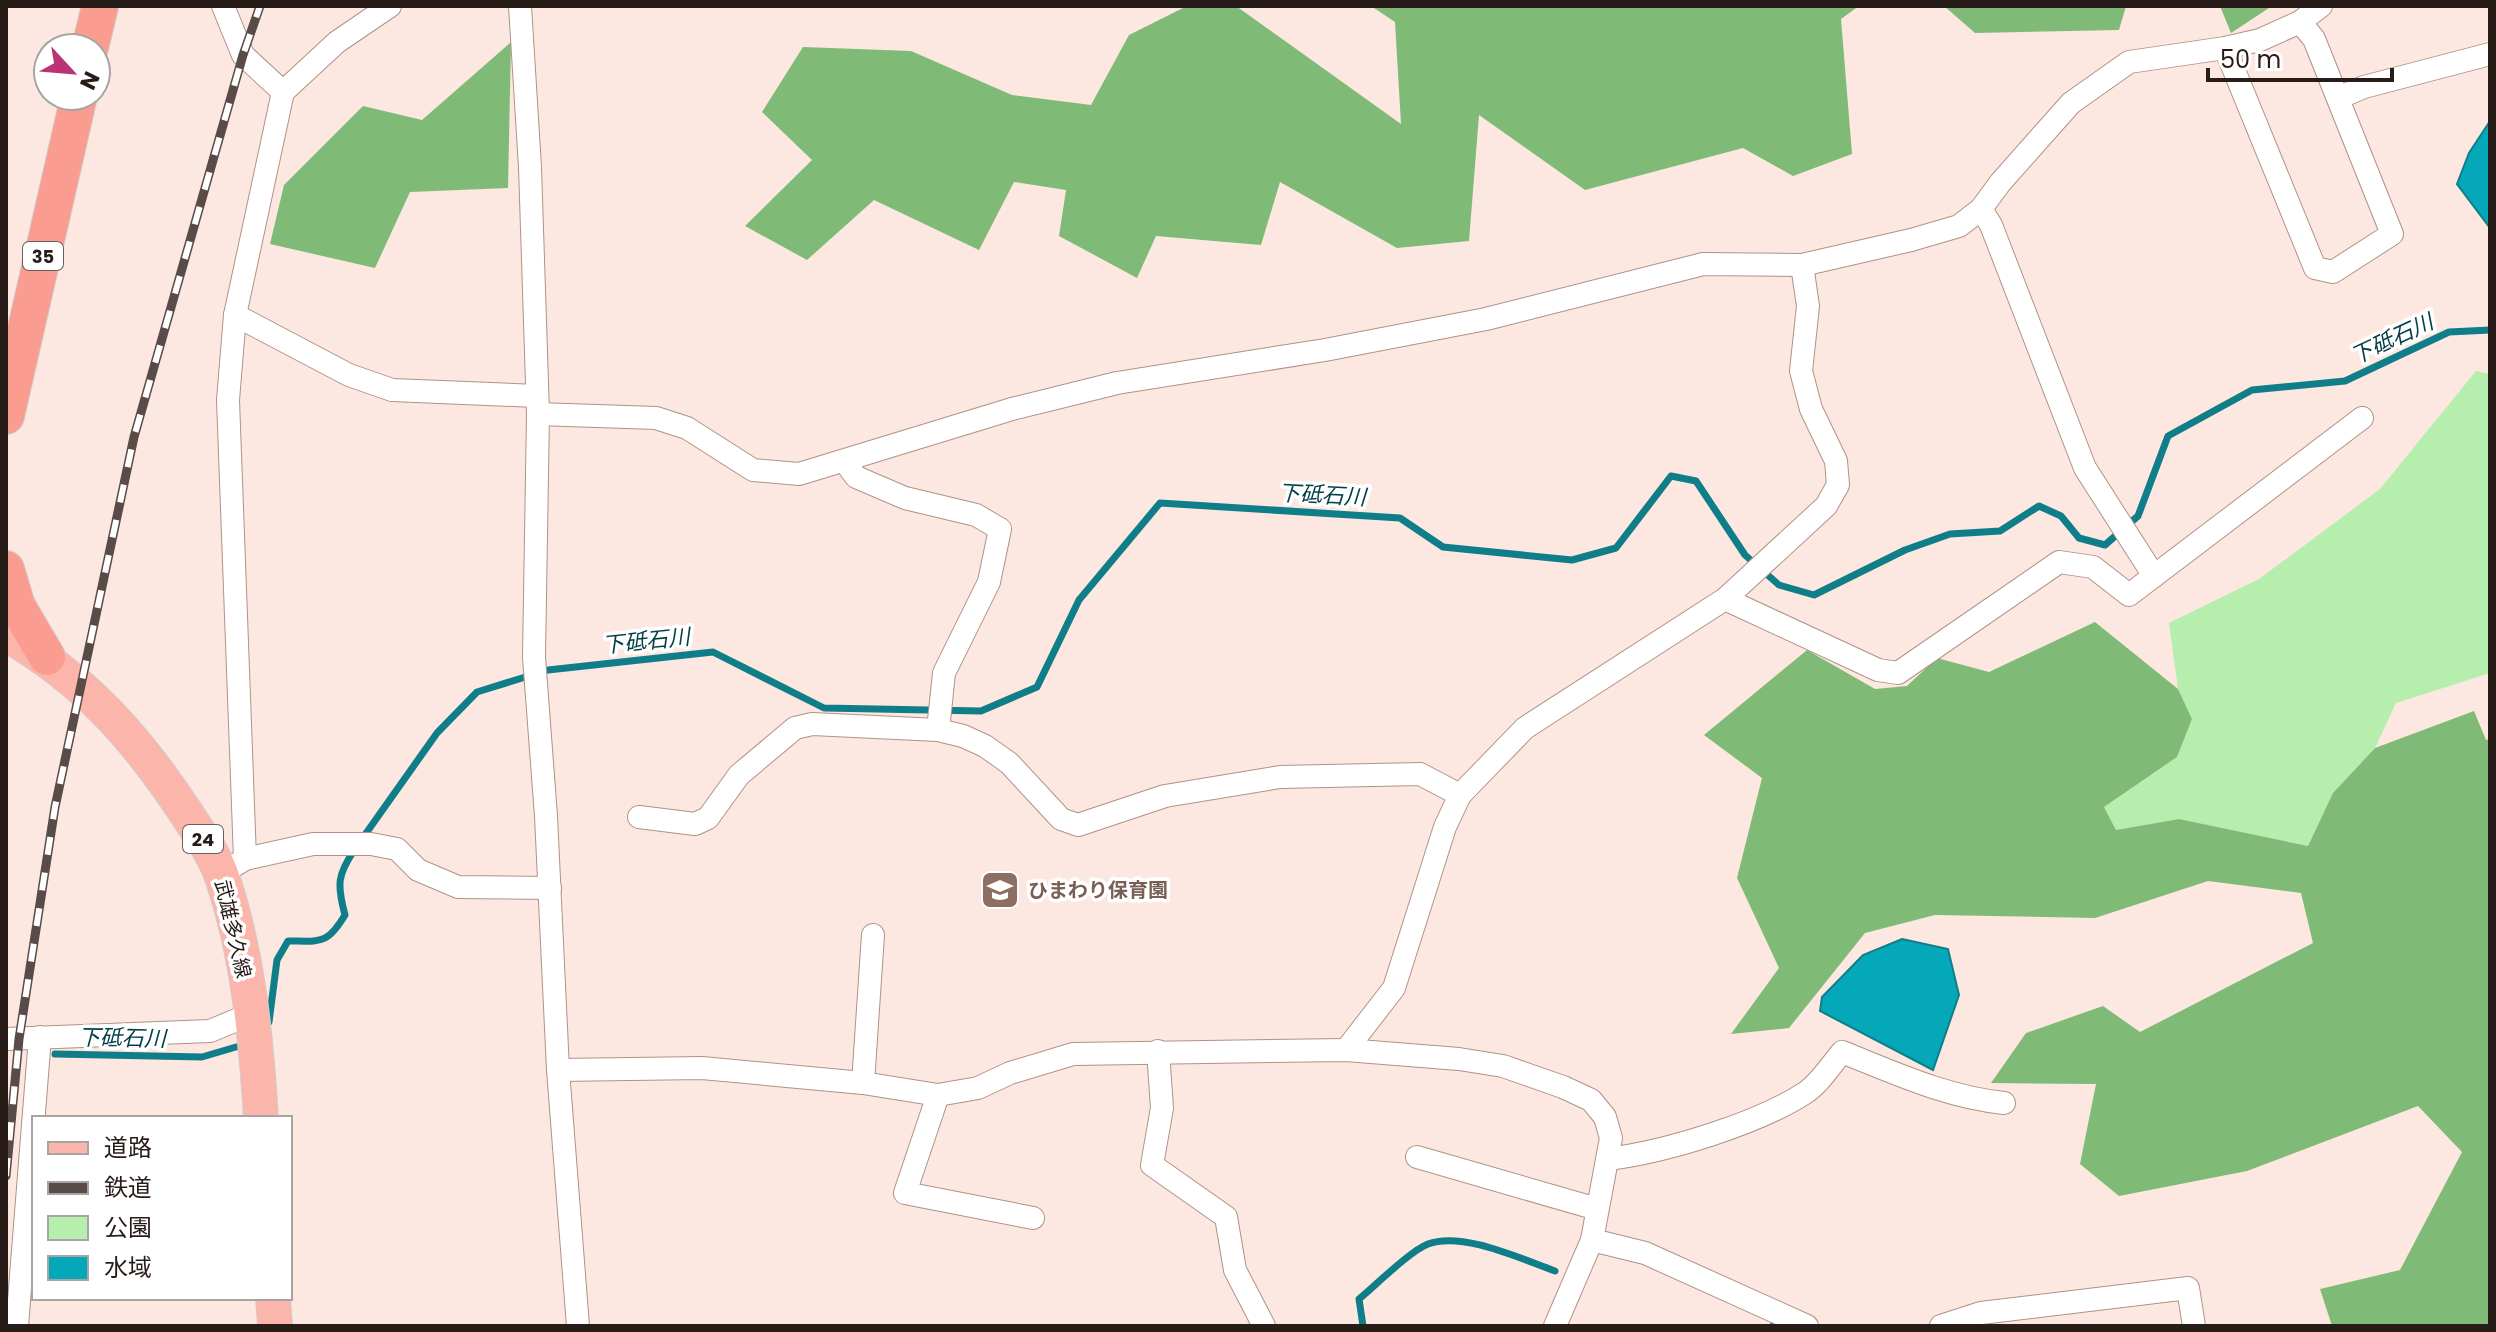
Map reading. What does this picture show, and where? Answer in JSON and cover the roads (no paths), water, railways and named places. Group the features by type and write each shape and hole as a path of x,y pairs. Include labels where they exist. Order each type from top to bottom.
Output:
{"highway":[{"path":"94,32 100,6"},
{"name":"35","path":"6,416 13,354 75,112"},
{"path":"6,569 17,606 47,657"}],"main road":[{"name":"武雄多久線","path":"6,634 47,657 114,717 158,771 202,838 233,867 261,1116"},
{"path":"273,1300 275,1326"}],"street":[{"path":"223,6 243,55 283,92"},
{"path":"390,6 337,42 283,92 235,315 228,400 233,867 313,844 371,844 397,849 418,870 458,887 550,888"},
{"path":"520,6 530,167 538,405 534,657 550,888 558,1070 578,1326"},
{"path":"235,315 349,375 392,390 656,418 687,428 753,470 799,474 1012,409 1117,383 1325,350 1486,319 1703,264 1802,265 1959,226 1981,209 2071,103 2129,62 2260,40 2300,22 2321,6"},
{"path":"2225,48 2315,268 2333,272 2392,234 2314,39 2300,22"},
{"path":"2338,98 2364,87 2490,54"},
{"path":"1981,209 1991,225 2085,468 2154,576"},
{"path":"1346,1050 1394,988 1445,827 1460,795 1525,728 1725,599 1826,506 1838,485 1836,461 1811,409 1801,371 1808,306 1802,265"},
{"path":"1725,599 1878,670 1898,673 2059,562 2093,567 2129,595 2362,418"},
{"path":"845,462 856,477 905,498 976,515 1000,529 989,582 944,673 938,730"},
{"path":"639,817 695,824 708,818 739,775 795,728 812,724 938,730 963,736 985,746 1009,763 1061,819 1078,825 1165,796 1280,777 1420,774 1460,795"},
{"path":"863,1083 873,935"},
{"path":"6,1039 210,1031 251,1014"},
{"path":"34,1116 40,1037"},
{"path":"558,1070 702,1068 863,1083 938,1095 978,1088 1010,1073 1073,1054 1346,1050 1459,1059 1503,1066 1591,1100 1605,1117 1611,1138 1592,1240 1555,1326"},
{"path":"1158,1051 1162,1108 1152,1165 1226,1217 1235,1270 1264,1326"},
{"path":"1608,1159 1642,1155 1756,1119 1808,1092 1842,1052 1937,1090 1969,1099 2004,1103"},
{"path":"938,1095 905,1193 1033,1218"},
{"path":"17,1326 32,1138"},
{"path":"1417,1157 1597,1209"},
{"path":"1592,1240 1645,1253 1807,1326"},
{"path":"1941,1326 1981,1313 2188,1288 2194,1326"}],"water":[{"path":"2490,121 2490,228 2457,184 2469,153"},
{"path":"1902,939 1948,949 1959,995 1933,1070 1820,1011 1822,997 1863,955"}],"waterway":[{"name":"下砥石川","path":"362,839 437,733 477,692 548,670 713,652 824,708 981,711 1037,687 1079,600 1160,503 1400,518 1443,547 1572,560 1616,548 1671,476 1696,481 1745,555 1779,585 1814,595 1905,550 1950,534 2000,531 2039,506 2061,516 2079,538 2105,545 2138,516 2168,436 2252,390 2345,381 2449,332 2490,330"},
{"name":"下砥石川","path":"269,1022 277,960 288,941 322,939 339,925 345,915 340,880 355,849"},
{"name":"下砥石川","path":"55,1054 202,1057 236,1047"},
{"path":"1363,1326 1359,1299 1428,1244 1442,1241 1474,1244 1555,1271"},
{"path":"1774,1323 1780,1326"}],"railway":[{"path":"6,1176 19,1039 55,807 134,437 243,55 260,6"}],"place":[{"name":"ひまわり保育園","path":"1000,890"}]}
